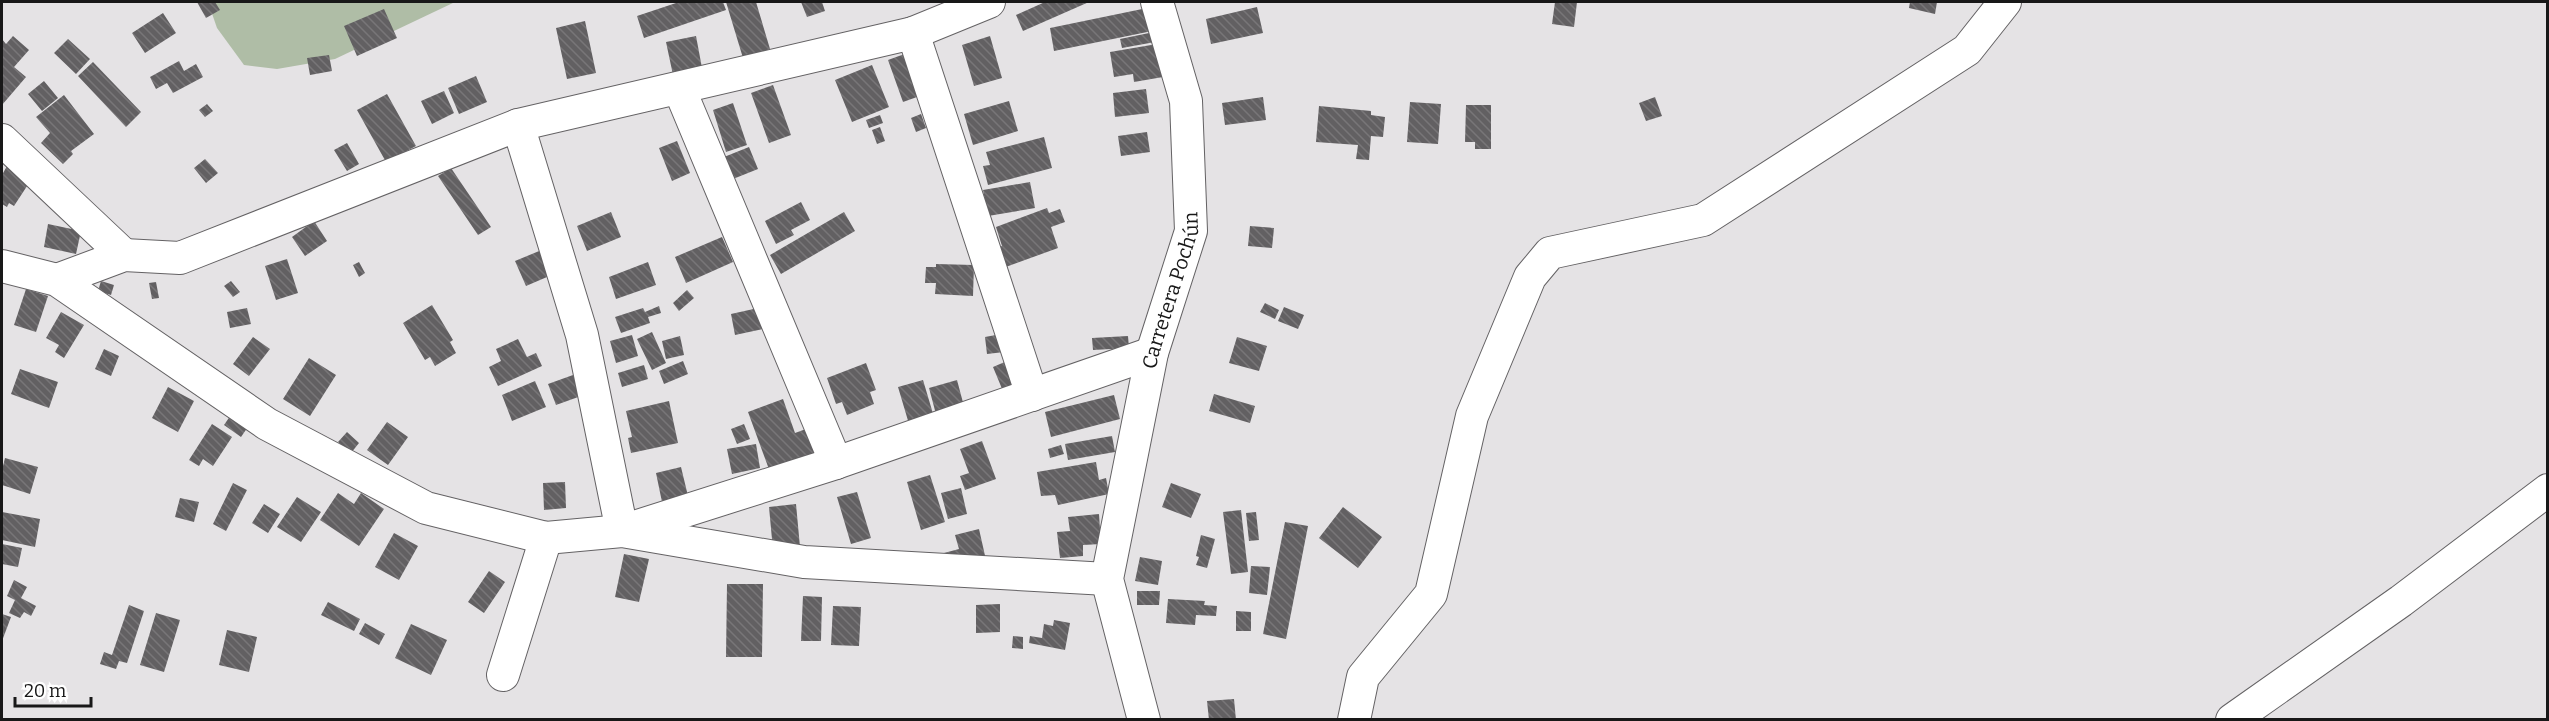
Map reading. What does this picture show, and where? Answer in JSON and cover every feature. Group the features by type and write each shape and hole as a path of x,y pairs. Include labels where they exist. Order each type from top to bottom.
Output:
{"street":[{"path":"57,280 124,255 180,258 518,125 913,33 989,2"},
{"name":"Carretera Pochún","path":"1107,579 1152,353 1191,231 1186,101 1157,2"},
{"path":"1354,720 1363,677 1431,594 1472,416 1530,277 1550,253 1703,220 1967,50 2006,2"},
{"path":"913,33 1032,395"},
{"path":"679,88 836,463"},
{"path":"518,125 582,334 622,531"},
{"path":"2,140 124,255"},
{"path":"3,272 57,280 267,424 426,508 546,538 622,531 836,463 1152,353"},
{"path":"2232,720 2400,601 2547,490"},
{"path":"622,531 804,562 1107,579 1144,720"},
{"path":"503,675 546,538"}],"green space":[{"path":"208,2 455,2 335,59 277,69 244,65 217,28"}],"building":[{"path":"197,2 215,2 220,10 206,18"},
{"path":"679,2 723,2 726,10 644,38 637,16"},
{"path":"726,2 756,2 770,49 743,58"},
{"path":"801,2 822,2 825,11 807,17"},
{"path":"1045,2 1089,2 1023,31 1016,15"},
{"path":"1555,2 1577,2 1574,27 1552,24"},
{"path":"1910,2 1937,2 1935,14 1909,8"},
{"path":"1152,7 1157,30 1054,51 1050,28"},
{"path":"1257,7 1263,33 1211,44 1206,19"},
{"path":"384,9 397,38 357,56 344,26"},
{"path":"163,13 176,33 145,53 132,33"},
{"path":"585,21 596,73 567,79 556,28"},
{"path":"1154,32 1155,42 1122,48 1120,39"},
{"path":"13,36 29,50 14,67 26,77 2,105 2,39 6,44"},
{"path":"696,36 702,68 673,75 666,42"},
{"path":"990,36 1002,78 974,86 962,45"},
{"path":"68,39 90,59 76,74 54,53"},
{"path":"1157,44 1163,77 1134,82 1133,74 1114,77 1110,52"},
{"path":"910,52 928,101 919,104 917,97 903,102 888,60"},
{"path":"329,55 332,71 310,75 307,58"},
{"path":"179,61 184,71 196,64 203,77 173,93 167,83 156,89 150,77"},
{"path":"93,62 141,112 126,127 78,76"},
{"path":"872,65 889,107 852,122 835,80"},
{"path":"476,76 487,102 459,114 448,88"},
{"path":"44,81 58,98 42,111 28,94"},
{"path":"773,85 791,135 769,143 751,93"},
{"path":"1146,89 1149,113 1115,117 1113,93"},
{"path":"444,91 454,113 432,124 421,101"},
{"path":"387,94 416,146 386,162 357,110"},
{"path":"64,95 94,134 71,151 73,154 63,164 41,143 50,133 36,117"},
{"path":"1263,97 1266,120 1225,125 1222,103"},
{"path":"1655,97 1662,116 1646,121 1639,103"},
{"path":"1009,101 1018,131 973,145 964,114"},
{"path":"1410,102 1441,104 1438,144 1407,142"},
{"path":"733,103 747,145 726,152 713,110"},
{"path":"207,104 213,111 205,117 199,110"},
{"path":"1466,105 1491,105 1491,149 1475,149 1475,142 1465,142"},
{"path":"1319,106 1371,111 1371,115 1385,117 1383,137 1371,136 1369,160 1356,159 1358,145 1316,142"},
{"path":"921,114 926,128 916,132 911,118"},
{"path":"880,115 883,123 869,128 866,120"},
{"path":"880,127 885,141 877,144 872,130"},
{"path":"1147,132 1150,152 1121,156 1118,136"},
{"path":"1044,137 1052,168 988,185 983,166 990,165 986,152"},
{"path":"677,141 690,173 672,181 659,148"},
{"path":"347,143 359,164 347,171 334,150"},
{"path":"749,147 758,169 733,179 724,157"},
{"path":"205,159 218,173 206,183 194,168"},
{"path":"7,166 31,180 14,206 9,203 7,207 2,204 2,175"},
{"path":"451,168 491,227 478,235 438,176"},
{"path":"1030,182 1035,208 988,216 983,190"},
{"path":"801,202 810,220 791,230 794,235 776,244 765,221"},
{"path":"1047,208 1049,213 1060,209 1065,222 1051,227 1058,248 1003,268 995,248 1002,246 996,227"},
{"path":"611,212 621,237 587,251 577,226"},
{"path":"844,212 855,231 781,274 770,255"},
{"path":"314,221 327,241 305,256 292,237"},
{"path":"48,224 81,231 76,254 44,247"},
{"path":"1250,226 1274,228 1272,248 1248,246"},
{"path":"722,237 733,262 686,283 675,257"},
{"path":"544,249 554,274 526,286 515,261"},
{"path":"287,259 298,293 276,300 265,266"},
{"path":"359,262 365,273 359,277 353,265"},
{"path":"648,262 656,285 616,299 609,277"},
{"path":"936,264 974,265 973,296 935,294 936,283 925,283 926,267 936,267"},
{"path":"101,281 114,285 111,295 98,291"},
{"path":"231,281 240,292 233,297 224,286"},
{"path":"156,282 159,298 152,299 149,283"},
{"path":"26,289 48,296 36,332 14,325"},
{"path":"687,290 694,298 679,311 673,303"},
{"path":"1265,303 1279,310 1275,319 1260,312"},
{"path":"432,305 453,340 450,342 456,353 435,366 430,357 425,360 403,323"},
{"path":"659,306 661,313 648,317 650,323 621,333 615,317 643,308 645,312"},
{"path":"1284,307 1304,315 1298,329 1278,321"},
{"path":"247,308 251,324 230,328 227,312"},
{"path":"758,308 763,329 735,335 731,314"},
{"path":"61,312 84,325 64,358 55,352 59,345 46,338"},
{"path":"652,332 666,363 652,370 637,339"},
{"path":"1001,334 1004,352 987,354 985,337"},
{"path":"632,335 638,356 616,363 610,341"},
{"path":"680,336 684,355 666,359 662,341"},
{"path":"1128,336 1129,348 1093,350 1092,338"},
{"path":"253,337 270,349 249,376 233,364"},
{"path":"1237,337 1267,346 1259,371 1229,363"},
{"path":"518,339 527,357 536,353 542,366 498,386 489,367 501,361 496,349"},
{"path":"104,349 119,356 111,376 95,369"},
{"path":"309,358 336,375 310,416 283,399"},
{"path":"683,361 688,374 664,384 659,371"},
{"path":"1007,361 1019,390 1005,396 993,367"},
{"path":"866,363 876,390 870,392 874,404 847,415 842,402 836,404 827,378"},
{"path":"644,365 648,379 622,387 618,373"},
{"path":"20,369 58,382 49,408 11,394"},
{"path":"573,375 581,396 556,405 548,384"},
{"path":"923,380 934,417 909,424 898,387"},
{"path":"957,380 965,410 937,418 929,388"},
{"path":"535,381 546,407 512,421 502,395"},
{"path":"168,387 194,401 178,432 152,418"},
{"path":"1214,394 1255,406 1250,423 1209,411"},
{"path":"1114,395 1120,419 1051,437 1045,412"},
{"path":"783,399 795,433 806,429 816,455 770,472 748,412"},
{"path":"669,401 678,443 631,453 628,438 632,437 626,411"},
{"path":"235,409 252,421 241,437 224,425"},
{"path":"387,422 408,437 388,465 367,450"},
{"path":"212,424 232,437 213,466 203,459 199,466 189,460"},
{"path":"744,424 750,439 737,444 731,429"},
{"path":"347,432 359,443 351,453 338,442"},
{"path":"1112,436 1115,452 1068,460 1065,444"},
{"path":"982,441 996,479 965,490 960,476 969,473 960,449"},
{"path":"756,444 760,468 732,474 727,449"},
{"path":"1061,445 1064,454 1050,458 1048,449"},
{"path":"5,458 38,467 30,494 2,485"},
{"path":"1096,462 1099,480 1106,478 1109,494 1058,505 1055,495 1041,496 1037,472"},
{"path":"681,467 688,496 662,502 656,473"},
{"path":"930,475 945,522 921,530 907,482"},
{"path":"565,482 566,508 544,510 543,483"},
{"path":"233,483 247,490 226,531 213,524"},
{"path":"1171,483 1201,494 1191,518 1162,507"},
{"path":"961,488 967,514 948,519 941,493"},
{"path":"857,492 871,538 851,544 837,497"},
{"path":"338,493 354,504 361,493 384,509 359,546 320,520"},
{"path":"297,497 321,512 301,542 277,527"},
{"path":"180,498 199,502 194,522 175,517"},
{"path":"264,504 280,514 268,533 252,523"},
{"path":"796,504 800,547 773,550 769,507"},
{"path":"1343,507 1382,537 1358,568 1319,538"},
{"path":"1241,510 1248,572 1231,574 1223,512"},
{"path":"2,512 40,519 35,547 2,540"},
{"path":"1256,512 1259,540 1249,541 1246,513"},
{"path":"1099,514 1101,544 1083,545 1083,556 1060,558 1057,532 1070,531 1068,517"},
{"path":"1285,522 1308,526 1286,639 1263,634"},
{"path":"979,529 986,560 946,563 944,553 959,549 955,535"},
{"path":"394,533 418,546 399,580 375,567"},
{"path":"1201,535 1215,539 1207,568 1196,565"},
{"path":"2,544 22,548 18,567 2,564"},
{"path":"624,554 649,559 639,602 615,597"},
{"path":"1140,557 1162,561 1158,585 1135,581"},
{"path":"1251,566 1270,567 1267,595 1249,593"},
{"path":"489,571 505,582 484,613 468,602"},
{"path":"14,580 27,587 21,598 36,606 31,616 24,612 20,618 9,613 15,600 7,596"},
{"path":"727,584 763,584 762,657 726,657"},
{"path":"1137,591 1160,591 1159,605 1137,605"},
{"path":"803,596 822,597 821,641 801,641"},
{"path":"1168,599 1205,601 1204,605 1217,606 1216,616 1196,615 1195,625 1166,623"},
{"path":"328,602 360,619 354,631 321,615"},
{"path":"1000,604 1000,632 976,633 976,605"},
{"path":"129,605 144,611 127,663 119,661 116,669 100,664 104,652 112,655"},
{"path":"833,606 861,607 859,646 831,645"},
{"path":"1236,611 1251,612 1251,631 1236,631"},
{"path":"156,613 180,620 164,672 140,665"},
{"path":"2,614 11,617 2,641"},
{"path":"1054,620 1070,623 1065,650 1029,643 1030,636 1042,638 1044,624 1053,626"},
{"path":"365,623 385,634 379,645 359,634"},
{"path":"411,624 447,640 431,675 395,658"},
{"path":"227,630 257,637 249,672 219,665"},
{"path":"1013,636 1023,637 1023,649 1012,648"},
{"path":"1234,699 1236,720 1209,720 1207,701"}]}
